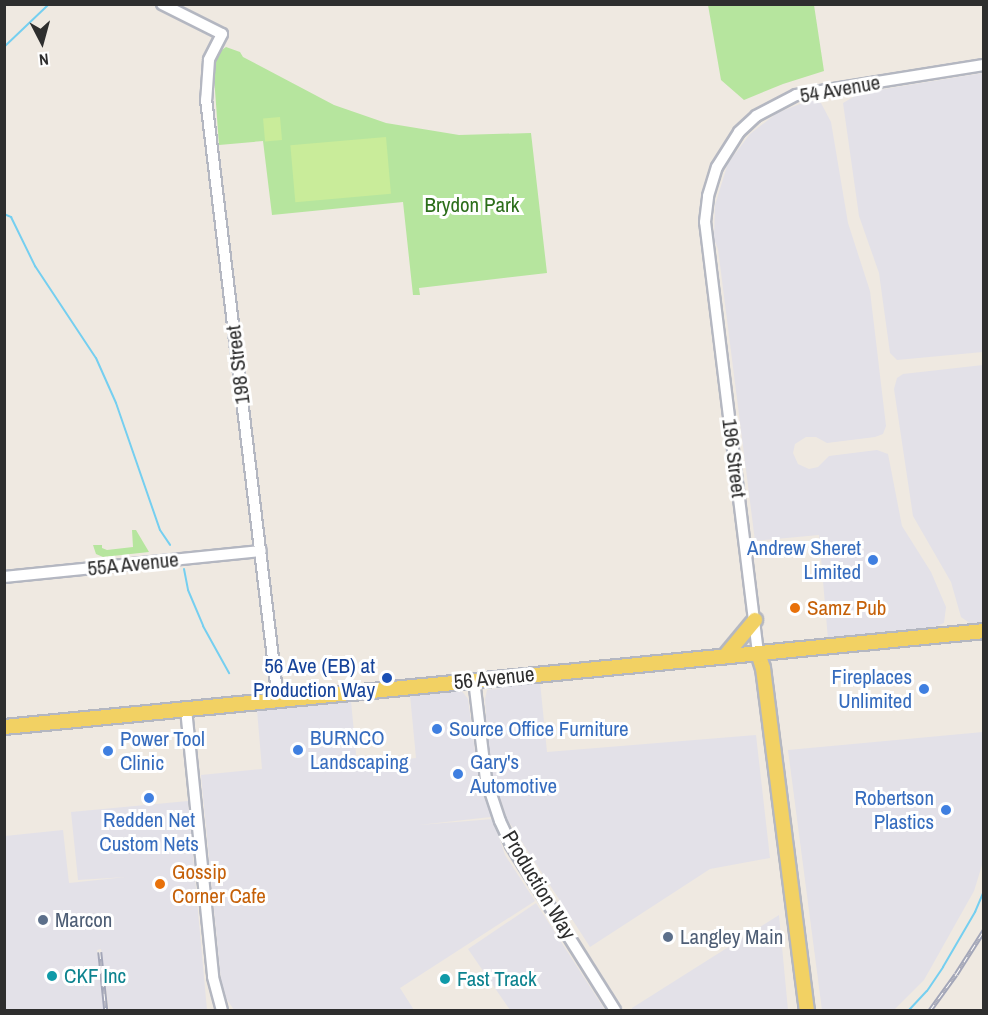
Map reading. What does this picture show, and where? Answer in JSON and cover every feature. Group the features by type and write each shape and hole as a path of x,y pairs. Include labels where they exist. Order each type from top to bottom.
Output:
{"main road":[{"path":"725,656 754,620"},
{"name":"56 Avenue","path":"4,727 984,631"},
{"name":"196 Street","path":"758,653 756,680 788,912 798,1011"},
{"name":"196 Street","path":"758,653 763,671 807,1011"}],"street":[{"name":"198 Street","path":"162,4 222,34 209,60 206,99 278,700"},
{"name":"54 Avenue","path":"709,264 705,222 711,183 725,150 756,116 796,95 984,65"},
{"name":"196 Street","path":"709,264 758,653"},
{"name":"55A Avenue","path":"4,577 261,551"},
{"name":"Production Way","path":"474,680 486,779 500,821 511,844 615,1011"},
{"path":"186,709 213,977 222,1011"}],"shaded area":[{"path":"983,73 983,352 897,360 890,353 879,273 859,216 843,103 865,90 878,90"},
{"path":"810,100 821,103 831,122 848,223 870,291 886,426 883,434 875,437 827,443 816,437 806,437 795,444 793,453 798,464 809,469 818,467 829,456 877,450 888,454 902,526 931,572 946,607 944,623 929,629 828,639 819,535 755,541 718,249 714,239 715,205 728,163 750,134 777,113"},
{"path":"983,365 984,624 971,624 961,617 951,582 913,516 894,389 897,378 903,374"},
{"path":"540,682 547,752 756,735 770,858 710,869 590,947 507,819 489,763 485,699 487,690"},
{"path":"462,691 468,699 476,758 491,817 419,825 493,819 505,855 535,901 400,988 414,1010 234,1010 224,995 221,981 201,775 262,769 257,710 351,701 357,764 416,758 410,695"},
{"path":"983,732 983,862 974,891 924,980 894,1010 822,1010 788,750"},
{"path":"188,801 207,1010 109,1010 101,949 97,950 104,1010 5,1010 5,836 63,830 69,883 126,877 78,880 71,812"},
{"path":"536,903 605,1010 510,1010 468,949"},
{"path":"779,915 788,1010 632,1010 632,1008"}],"green space":[{"path":"708,5 814,5 824,71 744,100 721,80"},
{"name":"Brydon Park","path":"226,47 240,52 243,57 334,105 386,123 459,135 531,133 547,273 419,288 420,295 413,295 403,202 272,215 263,141 219,145 213,63 219,52"},
{"path":"280,117 282,140 265,141 263,118"},
{"path":"386,137 391,194 295,202 290,145"},
{"path":"132,530 136,530 149,552 103,557 96,554 93,545 102,545 102,548 107,550 133,547"}],"waterway":[{"path":"4,47 49,4"},
{"path":"4,214 11,217 35,266 96,358 116,403 160,530 170,545"},
{"path":"184,569 188,590 203,626 229,673"},
{"path":"909,1010 927,991 943,967 975,912 984,891"}],"railway":[{"path":"930,1010 984,930"},
{"path":"100,952 106,1010"}],"place":[{"name":"Andrew Sheret Limited","path":"873,560"},
{"name":"Samz Pub","path":"795,608"},
{"name":"56 Ave (EB) at Production Way","path":"387,678"},
{"name":"Fireplaces Unlimited","path":"924,689"},
{"name":"Source Office Furniture","path":"437,729"},
{"name":"BURNCO Landscaping","path":"298,750"},
{"name":"Power Tool Clinic","path":"108,751"},
{"name":"Gary's Automotive","path":"458,774"},
{"name":"Redden Net Custom Nets","path":"149,798"},
{"name":"Robertson Plastics","path":"946,810"},
{"name":"Gossip Corner Cafe","path":"160,884"},
{"name":"Marcon","path":"43,920"},
{"name":"Langley Main","path":"668,937"},
{"name":"CKF Inc","path":"52,976"},
{"name":"Fast Track","path":"445,979"}]}
